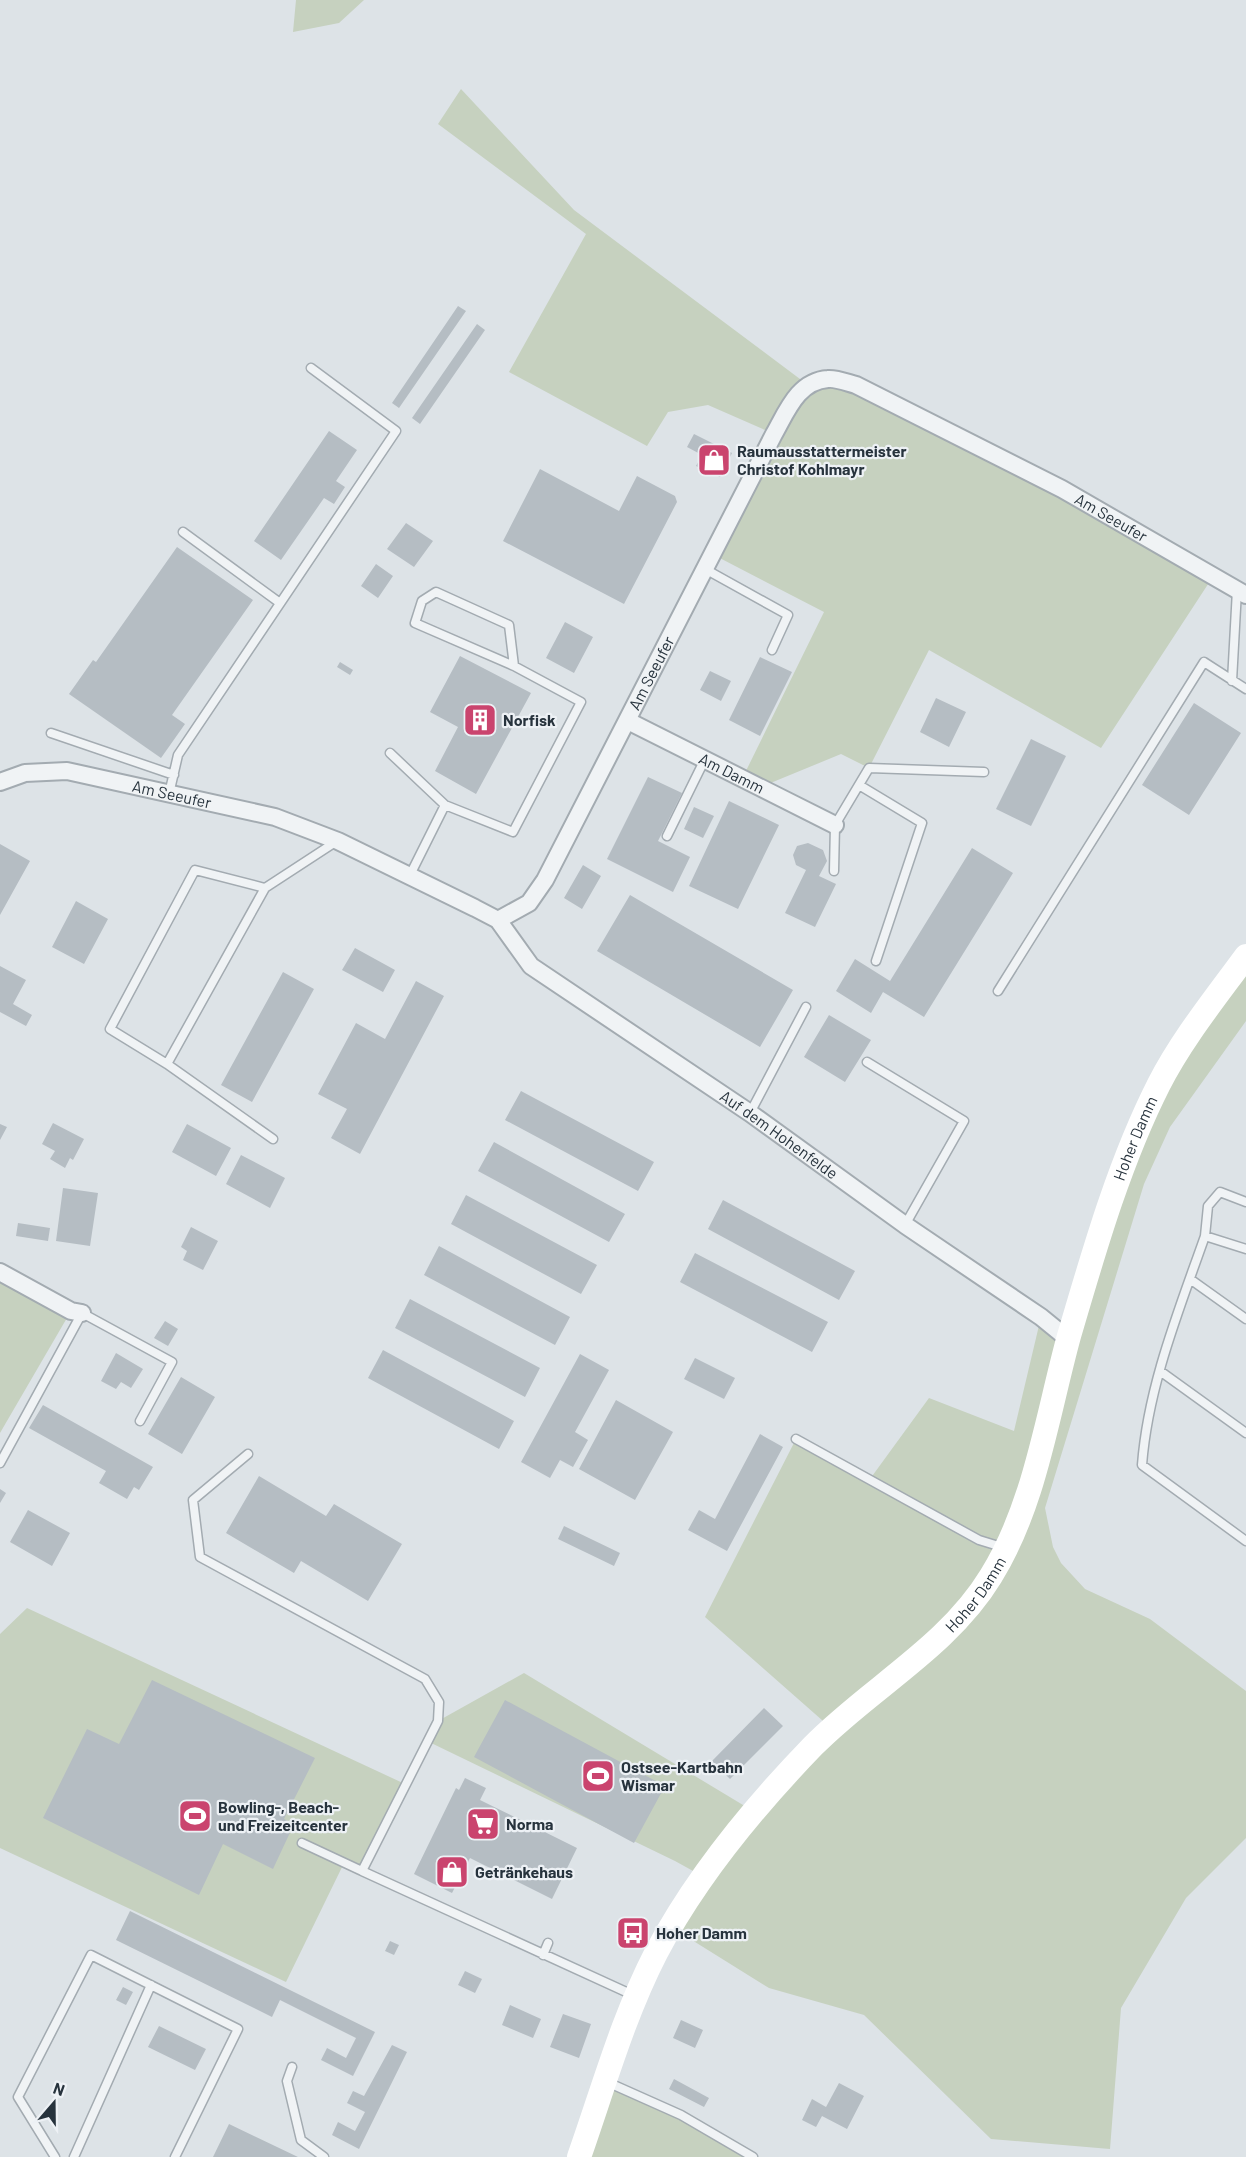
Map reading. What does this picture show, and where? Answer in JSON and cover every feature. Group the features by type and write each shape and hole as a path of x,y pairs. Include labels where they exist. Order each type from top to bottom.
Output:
{"main road":[{"name":"Hoher Damm","path":"579,2157 637,1996 671,1927 753,1811 831,1728 952,1626 991,1577 1022,1515 1092,1257 1128,1154 1155,1092 1212,1001 1246,956"}],"street":[{"name":"Am Seeufer","path":"0,782 25,772 67,771 275,817 338,841 498,920 529,903 545,880 794,398 808,385 829,379 856,385 1062,489 1242,593"},
{"name":"Am Damm","path":"628,720 835,825"},
{"name":"Auf dem Hohenfelde","path":"498,920 531,966 750,1113 905,1225 1041,1317 1068,1339"},
{"path":"0,1272 71,1311 82,1313"}],"lane":[{"path":"170,794 178,755 396,431 311,368"},
{"path":"183,532 280,603"},
{"path":"705,569 788,615 772,650"},
{"path":"390,753 445,805 513,832 581,702 514,666 416,623 422,601 436,592 509,625 514,666"},
{"path":"1232,681 1242,593"},
{"path":"998,990 1204,662 1246,689"},
{"path":"51,733 174,775"},
{"path":"667,836 705,759"},
{"path":"834,871 835,825 869,768 984,772"},
{"path":"859,785 922,823 876,961"},
{"path":"410,875 445,805"},
{"path":"167,1064 266,888 338,841"},
{"path":"266,888 195,870 110,1029 167,1064 273,1139"},
{"path":"750,1113 806,1007"},
{"path":"867,1062 964,1121 905,1225"},
{"path":"1246,1202 1220,1192 1208,1206 1205,1236 1160,1371 1145,1426 1142,1465 1246,1541"},
{"path":"1205,1236 1246,1250"},
{"path":"1190,1279 1246,1319"},
{"path":"0,1463 82,1313 172,1362 140,1421"},
{"path":"1160,1371 1246,1433"},
{"path":"796,1439 979,1540 1005,1548"},
{"path":"248,1454 193,1500 200,1557 425,1679 439,1702 438,1721 362,1871"},
{"path":"302,1843 637,1996"},
{"path":"543,1955 548,1943"},
{"path":"55,2157 18,2097 91,1955 238,2029 175,2157"},
{"path":"74,2157 151,1986"},
{"path":"291,2067 287,2081 301,2140 324,2157"},
{"path":"605,2082 681,2115 753,2157"}],"green space":[{"path":"296,0 364,0 339,23 293,32"},
{"path":"461,89 574,210 808,385 829,379 1214,575 1101,748 929,650 869,768 841,754 761,787 743,777 824,612 712,554 774,434 708,405 668,412 647,446 509,372 586,234 438,124"},
{"path":"1246,956 1246,1021 1170,1127 1144,1184 1045,1508 1053,1547 1061,1563 1085,1589 1150,1619 1246,1691 1246,1838 1186,1898 1121,2008 1110,2149 991,2139 864,2015 769,1988 671,1927 704,1877 427,1741 438,1721 524,1673 753,1811 831,1728 705,1617 796,1439 870,1479 929,1398 1014,1431 1041,1317 1068,1339 1128,1154"},
{"path":"0,1272 71,1311 0,1433"},
{"name":"Bowling-, Beach- und Freizeitcenter","path":"27,1608 405,1784 362,1871 344,1863 286,1982 0,1848 0,1634"},
{"path":"605,2082 631,2091 753,2157 579,2157"}],"building":[{"path":"458,306 466,311 399,408 392,403"},
{"path":"477,324 485,330 420,424 412,418"},
{"path":"329,431 357,450 336,481 345,487 334,504 324,498 281,560 254,541"},
{"name":"Raumausstattermeister Christof Kohlmayr","path":"694,434 732,453 720,477 696,466 702,455 687,447"},
{"path":"540,469 619,511 637,476 675,496 677,502 624,604 503,541"},
{"path":"406,523 433,541 414,567 387,549"},
{"path":"177,547 253,600 172,715 185,724 161,758 69,694 93,660 96,662"},
{"path":"376,564 393,576 378,598 361,586"},
{"path":"565,622 593,637 574,673 546,658"},
{"name":"Norfisk","path":"460,656 531,693 476,794 435,771 458,727 430,712"},
{"path":"760,657 792,672 760,736 729,720"},
{"path":"340,662 353,670 350,675 337,667"},
{"path":"710,671 731,681 721,701 700,690"},
{"path":"936,698 966,712 949,747 920,732"},
{"path":"1194,703 1241,733 1189,815 1142,785"},
{"path":"1031,739 1066,756 1031,826 996,809"},
{"path":"648,777 682,793 658,841 690,857 673,892 607,859"},
{"path":"729,801 779,825 738,909 689,886"},
{"path":"694,807 714,816 703,838 684,829"},
{"path":"808,843 823,850 827,861 819,876 836,884 815,927 785,913 806,870 796,865 793,855 797,846"},
{"path":"0,844 30,861 0,915"},
{"path":"972,848 1013,873 924,1017 883,992 871,1013 836,991 855,959 890,981"},
{"path":"583,865 601,876 582,909 564,898"},
{"path":"630,895 793,990 760,1047 597,951"},
{"path":"76,901 108,919 84,964 52,947"},
{"path":"355,948 395,970 383,992 342,970"},
{"path":"0,966 26,980 13,1004 32,1015 26,1026 0,1012"},
{"path":"283,972 314,989 252,1102 221,1085"},
{"path":"416,981 444,996 360,1154 331,1138 347,1109 318,1094 356,1023 385,1039"},
{"path":"829,1015 871,1040 845,1082 804,1057"},
{"path":"521,1091 654,1162 638,1191 505,1120"},
{"path":"53,1123 84,1139 73,1160 70,1158 65,1168 50,1159 55,1151 42,1144"},
{"path":"0,1124 7,1127 0,1140"},
{"path":"187,1124 231,1148 216,1176 172,1152"},
{"path":"494,1142 625,1214 609,1242 478,1171"},
{"path":"241,1155 285,1178 270,1208 226,1184"},
{"path":"63,1188 98,1193 90,1246 56,1241"},
{"path":"466,1195 597,1265 581,1294 451,1224"},
{"path":"723,1200 855,1271 839,1300 708,1229"},
{"path":"18,1223 50,1228 48,1241 16,1236"},
{"path":"191,1227 218,1241 203,1270 183,1260 187,1251 181,1247"},
{"path":"439,1246 570,1317 555,1345 424,1275"},
{"path":"695,1253 828,1322 812,1352 680,1282"},
{"path":"410,1299 540,1368 525,1397 395,1328"},
{"path":"165,1321 178,1329 168,1346 154,1338"},
{"path":"383,1350 514,1421 499,1449 368,1378"},
{"path":"116,1353 143,1369 131,1388 121,1382 116,1389 101,1381"},
{"path":"580,1354 609,1370 575,1432 588,1440 573,1467 560,1460 550,1478 521,1462"},
{"path":"695,1358 735,1378 724,1399 684,1379"},
{"path":"181,1377 215,1397 182,1454 148,1434"},
{"path":"616,1400 673,1432 635,1500 579,1469"},
{"path":"43,1405 153,1467 139,1490 134,1487 127,1499 99,1483 106,1471 29,1428"},
{"path":"760,1434 783,1447 727,1551 688,1530 699,1510 715,1519"},
{"path":"259,1476 326,1516 334,1504 402,1544 368,1601 301,1561 294,1573 226,1533"},
{"path":"0,1489 6,1493 0,1503"},
{"path":"28,1510 70,1533 52,1566 10,1542"},
{"path":"564,1526 620,1553 614,1566 558,1539"},
{"path":"152,1680 315,1758 284,1819 294,1824 273,1869 223,1844 199,1895 43,1818 87,1729 119,1744"},
{"path":"505,1700 665,1786 634,1843 474,1757"},
{"path":"764,1708 783,1726 730,1779 712,1761"},
{"name":"Norma","path":"465,1778 486,1788 480,1800 577,1848 552,1899 470,1858 452,1893 414,1874 456,1788 459,1790"},
{"path":"130,1911 375,2032 353,2076 321,2060 327,2048 346,2058 356,2038 280,2000 272,2017 116,1940"},
{"path":"390,1941 399,1945 394,1955 385,1951"},
{"path":"465,1971 482,1979 475,1993 458,1985"},
{"path":"123,1987 133,1992 126,2005 116,2000"},
{"path":"510,2005 541,2019 533,2038 502,2025"},
{"path":"563,2014 591,2024 579,2058 550,2047"},
{"path":"681,2020 703,2030 695,2048 673,2038"},
{"path":"159,2026 206,2049 195,2070 148,2047"},
{"path":"392,2045 407,2052 359,2149 332,2135 338,2122 355,2131 365,2112 347,2103 353,2091 364,2096"},
{"path":"674,2079 709,2098 704,2107 669,2089"},
{"path":"839,2083 864,2096 847,2129 822,2116 816,2127 802,2120 812,2099 826,2107"},
{"path":"229,2124 298,2157 213,2157"}],"place":[{"name":"Raumausstattermeister Christof Kohlmayr","path":"714,460"},
{"name":"Norfisk","path":"480,720"},
{"name":"Ostsee-Kartbahn Wismar","path":"598,1776"},
{"name":"Bowling-, Beach- und Freizeitcenter","path":"195,1816"},
{"name":"Norma","path":"483,1824"},
{"name":"Getränkehaus","path":"452,1872"},
{"name":"Hoher Damm","path":"633,1933"}]}
